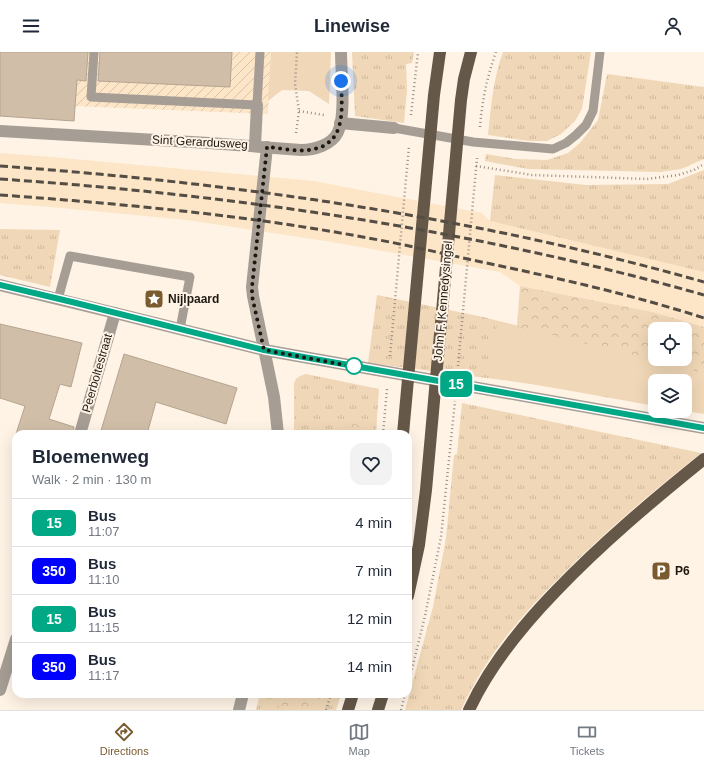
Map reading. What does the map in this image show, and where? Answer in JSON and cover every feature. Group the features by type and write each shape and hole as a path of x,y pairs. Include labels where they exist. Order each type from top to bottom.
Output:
{"main road":[{"path":"403,430 434,95 440,52"},
{"name":"John F. Kennedysingel","path":"412,577 419,545 426,490 464,79 471,52"},
{"path":"468,710 503,652 542,606 587,559 667,489 704,460"},
{"path":"348,710 352,698"},
{"path":"378,710 382,698"}],"street":[{"path":"341,52 342,107 340,123 394,128"},
{"path":"257,105 261,146 252,296 274,398 278,430"},
{"name":"Sint Gerardusweg","path":"0,131 307,150 319,148 336,135 340,123"},
{"path":"0,286 264,350 704,428"},
{"name":"Peerboltestraat","path":"81,430 115,313"},
{"path":"0,690 12,652"},
{"path":"239,710 242,698"}],"lane":[{"path":"94,52 91,97 257,105 260,52"},
{"path":"394,128 473,142 553,148 566,143 586,125 593,111 600,52"},
{"path":"58,299 70,256 190,277 180,329"}],"path":[{"path":"294,149 299,111 295,84 297,52"},
{"path":"411,122 418,52"},
{"path":"480,127 486,80 496,52"},
{"path":"299,111 328,115 340,123"},
{"path":"394,128 398,134 412,145"},
{"path":"390,358 409,138"},
{"name":"John F. Kennedysingel","path":"458,370 478,151"},
{"path":"472,165 532,175 647,179 678,175 694,170 704,164"},
{"path":"384,430 388,381"},
{"path":"451,441 456,394"},
{"path":"326,710 330,698"},
{"path":"401,710 404,698"}],"shaded area":[{"path":"0,52 271,52 268,114 0,103"},
{"path":"0,153 313,181 482,213 490,221 704,272 704,327 692,323 692,322 687,322 653,312 520,286 500,272 332,242 187,220 0,203"}],"green space":[{"path":"271,52 331,52 329,104 309,91 282,90 268,101"},
{"path":"352,52 414,52 412,63 406,64 407,90 404,123 355,116"},
{"path":"503,52 591,52 582,109 575,121 561,134 547,141 529,141 488,135 491,104"},
{"path":"607,74 704,86 704,159 681,169 660,172 528,169 485,161 486,154 516,159 547,160 568,153 580,143 598,120"},
{"path":"704,170 704,272 490,221 495,175 586,185 668,184"},
{"path":"0,229 60,230 50,287 0,275"},
{"path":"520,286 653,312 687,322 648,322 648,360 517,326"},
{"path":"377,295 483,317 579,341 648,360 648,366 671,366 704,375 704,414 692,412 692,374 648,374 648,405 533,384 368,363"},
{"path":"497,322 648,359 648,366 676,366 704,373 704,412 692,410 692,374 648,374 648,403 518,382 490,376"},
{"path":"692,323 704,327 704,375 670,366 692,366"},
{"path":"306,374 379,389 376,430 294,430 294,384 301,375"},
{"path":"462,403 701,453 611,528 545,592 504,639 470,691 461,710 405,710 408,698 412,698 412,684 433,607 446,538 454,455 457,454"},
{"path":"354,424 373,428 373,430 334,430 341,426"},
{"path":"259,698 340,698 336,710 256,710"},
{"path":"281,698 318,698 314,710 278,710"}],"building":[{"path":"0,52 88,52 86,81 77,80 74,121 0,116"},
{"path":"100,52 232,52 230,87 98,81"},
{"path":"0,324 82,343 71,387 60,384 49,419 74,427 74,430 17,430 25,406 0,398"},
{"path":"124,354 237,388 226,424 156,402 148,430 101,430"}],"railway":[{"path":"0,166 178,182 355,206 443,221 531,239 618,259 704,282"},
{"path":"0,179 178,195 355,219 443,234 531,252 618,272 704,295"},
{"path":"0,195 95,202 190,212 285,224 332,232 404,245 563,280 648,301 704,318"}],"bus line":[{"name":"15","path":"0,285 264,350 704,428"}],"place":[{"name":"Nijlpaard","path":"154,299"},
{"name":"P6","path":"661,571"}],"route":[{"path":"341,81 342,107 340,123 338,131 332,139 319,148 307,150 267,147 262,205 252,278 252,296 264,350 356,367 354,366"}]}
